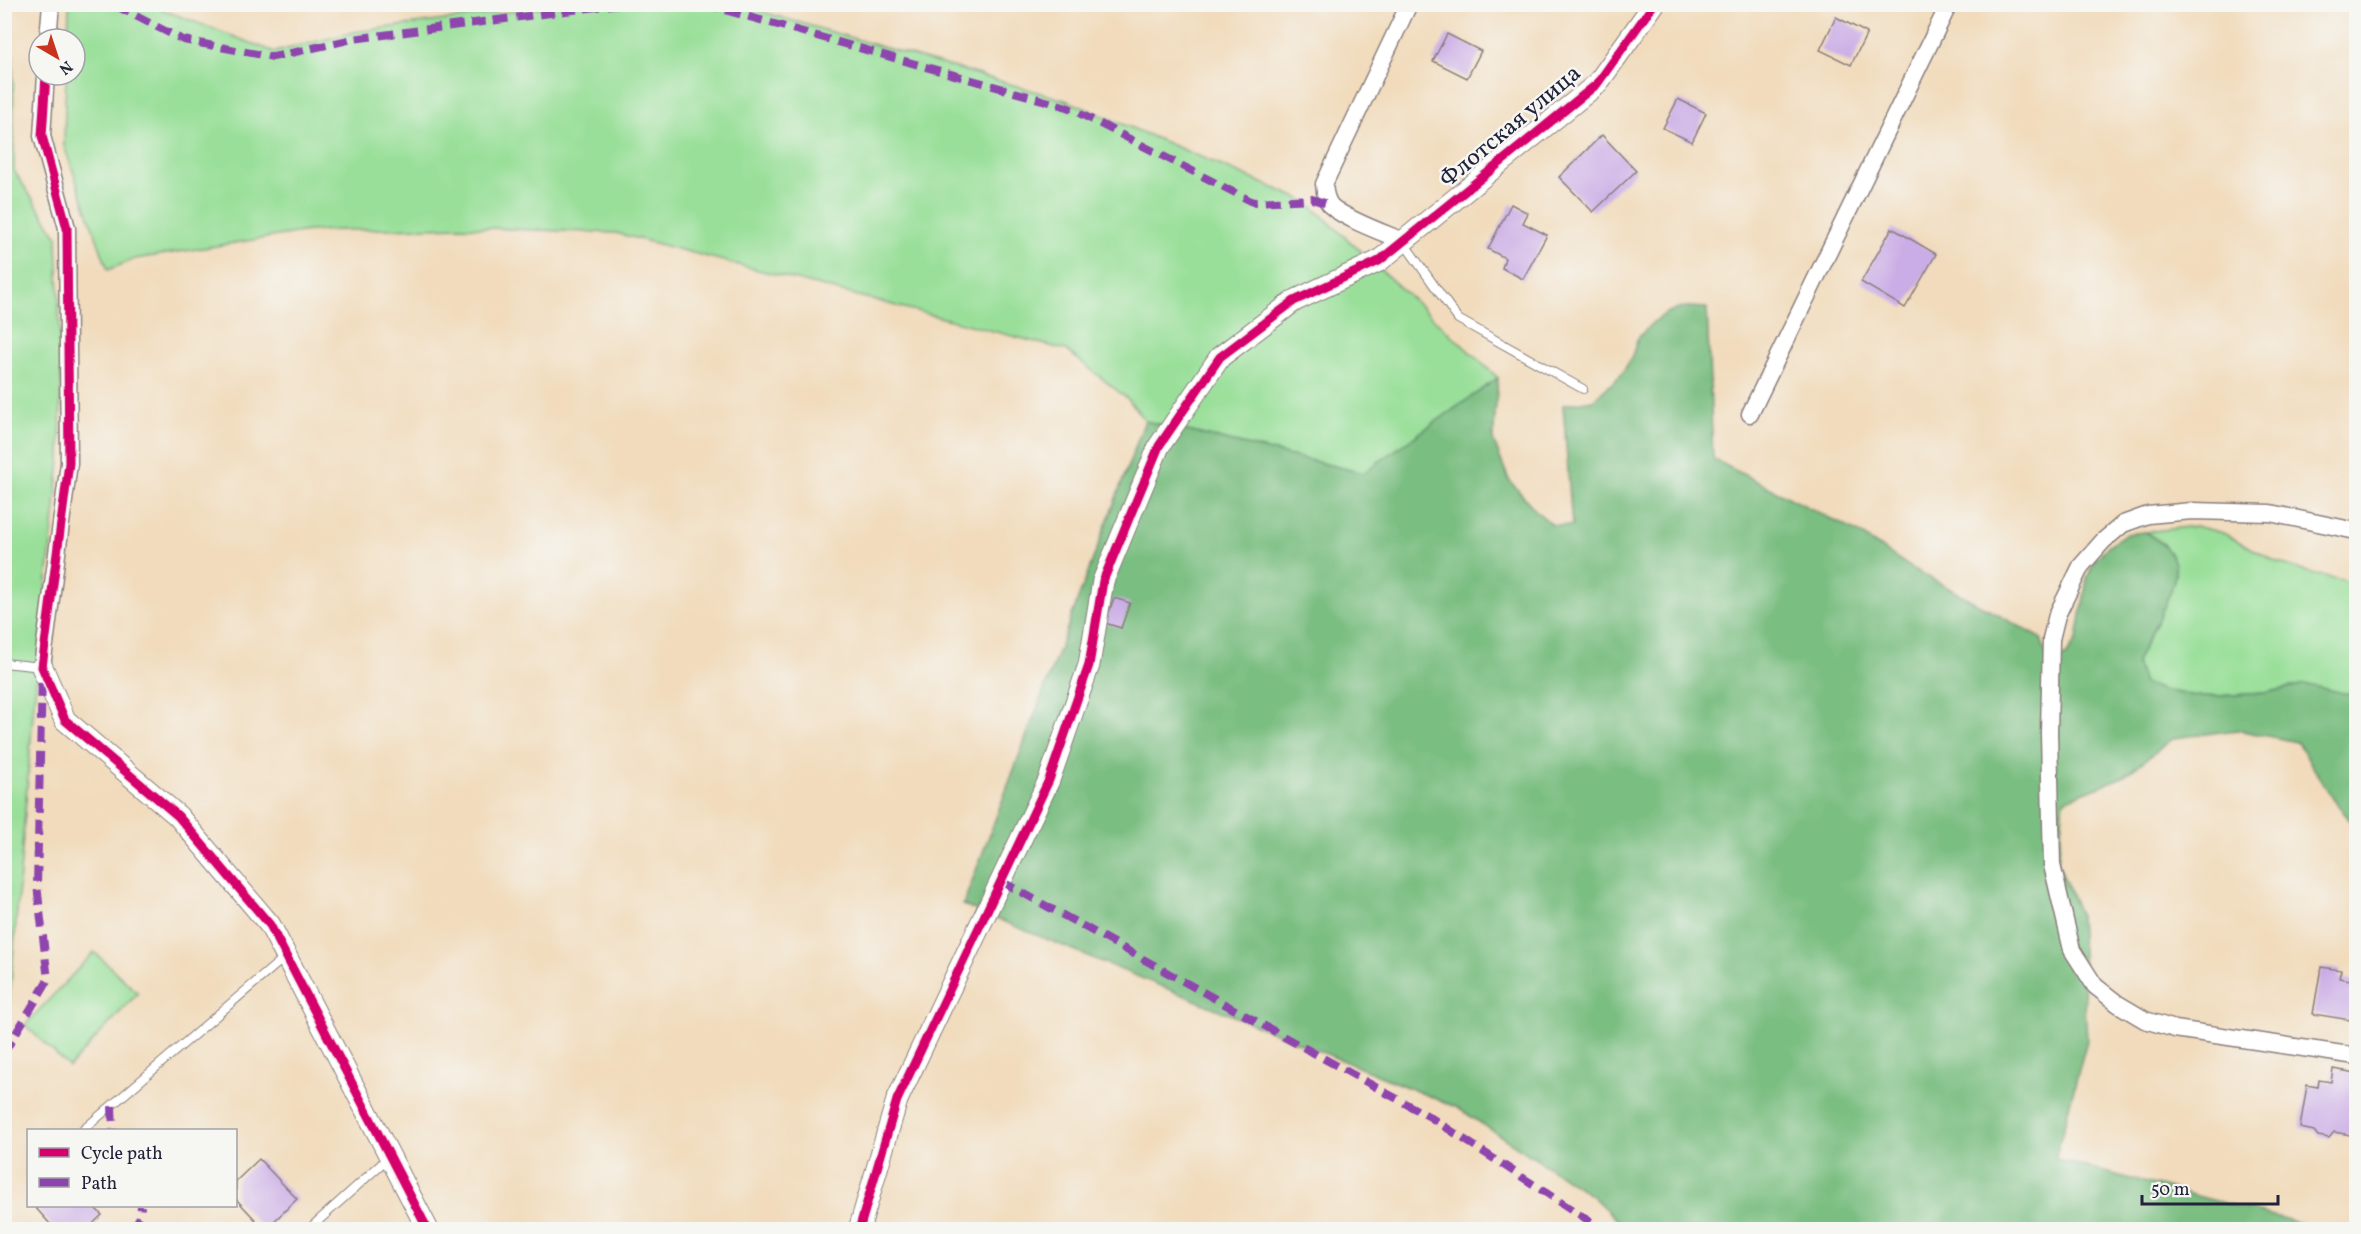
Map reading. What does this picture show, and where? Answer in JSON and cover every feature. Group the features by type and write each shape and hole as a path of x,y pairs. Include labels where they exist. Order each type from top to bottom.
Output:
{"street":[{"path":"49,27 51,4"},
{"path":"1403,241 1331,206 1325,196 1324,184 1409,4"},
{"name":"Флотская улица","path":"859,1230 897,1100 1049,780 1089,665 1103,581 1159,446 1220,357 1294,301 1379,261 1597,84 1654,4"},
{"path":"1750,414 1949,4"},
{"path":"45,87 42,136 67,228 69,463 42,667 65,720 178,816 270,925 428,1230"},
{"path":"2356,531 2270,513 2203,511 2148,515 2123,524 2103,541 2081,566 2057,615 2051,639 2049,733 2052,865 2072,950 2095,986 2118,1005 2145,1020 2175,1029 2356,1056"}],"lane":[{"path":"1403,241 1458,319 1583,389"},
{"path":"4,663 42,667"},
{"path":"85,1129 286,956"},
{"path":"308,1230 390,1156"}],"green space":[{"path":"69,5 150,5 275,52 354,32 559,5 739,5 1068,101 1307,202 1498,378 1363,473 1145,421 1129,400 1066,350 616,233 461,227 308,231 135,259 108,270 64,146 66,87 87,87 87,27 68,27"},
{"path":"5,55 13,56 14,171 57,236 61,372 60,460 34,702 9,1007 5,1012"},
{"path":"1687,307 1707,308 1713,459 1857,532 1910,567 2041,638 2047,658 2066,656 2077,640 2087,579 2094,561 2109,545 2125,534 2145,532 2169,552 2174,561 2175,571 2162,612 2136,663 2143,683 2161,690 2203,697 2265,693 2305,684 2356,696 2356,828 2334,800 2297,742 2237,730 2174,738 2123,777 2064,800 2058,863 2080,916 2087,1040 2055,1159 2323,1229 1626,1229 1592,1196 1458,1108 963,905 1145,421 1363,473 1498,378 1493,440 1509,480 1537,512 1553,525 1572,526 1563,405 1593,400 1622,374 1632,356 1638,338 1652,323 1668,312"},
{"path":"2195,526 2223,533 2275,561 2303,571 2356,583 2356,696 2305,685 2265,693 2203,697 2161,690 2143,683 2136,663 2144,643 2157,623 2165,545 2145,532"},
{"path":"94,952 138,993 69,1067 25,1025"}],"building":[{"path":"1836,17 1867,33 1851,65 1820,50"},
{"path":"1447,34 1481,51 1467,78 1433,61"},
{"path":"1678,99 1706,113 1692,142 1663,128"},
{"path":"1602,135 1636,171 1593,212 1559,177"},
{"path":"1511,204 1528,213 1523,223 1547,235 1523,279 1502,268 1505,258 1488,249"},
{"path":"1892,228 1936,254 1905,308 1861,282"},
{"path":"1114,598 1130,603 1121,628 1105,623"},
{"path":"2321,967 2341,970 2339,978 2356,981 2350,1020 2313,1014"},
{"path":"2333,1069 2356,1073 2356,1136 2334,1132 2329,1138 2300,1128 2307,1085 2318,1087 2319,1080 2331,1082"},
{"path":"259,1159 297,1199 265,1230 237,1200 237,1180"},
{"path":"35,1207 94,1207 102,1215 86,1230 46,1230 51,1225"}],"marked path":[{"path":"117,4 120,8 183,40 273,57 353,39 619,4"},
{"path":"704,4 1067,107 1253,202 1312,199 1331,205"},
{"path":"4,1053 48,980 37,885 42,676"},
{"path":"1001,881 1430,1117 1603,1230"},
{"path":"112,1106 113,1129"},
{"path":"132,1230 140,1217 141,1207"}],"cycle path":[{"path":"859,1230 897,1100 1049,780 1089,665 1103,581 1159,446 1220,357 1294,301 1379,261 1597,84 1654,4"},
{"path":"45,87 42,136 67,228 69,463 42,667 65,720 178,816 270,925 428,1230"}]}
